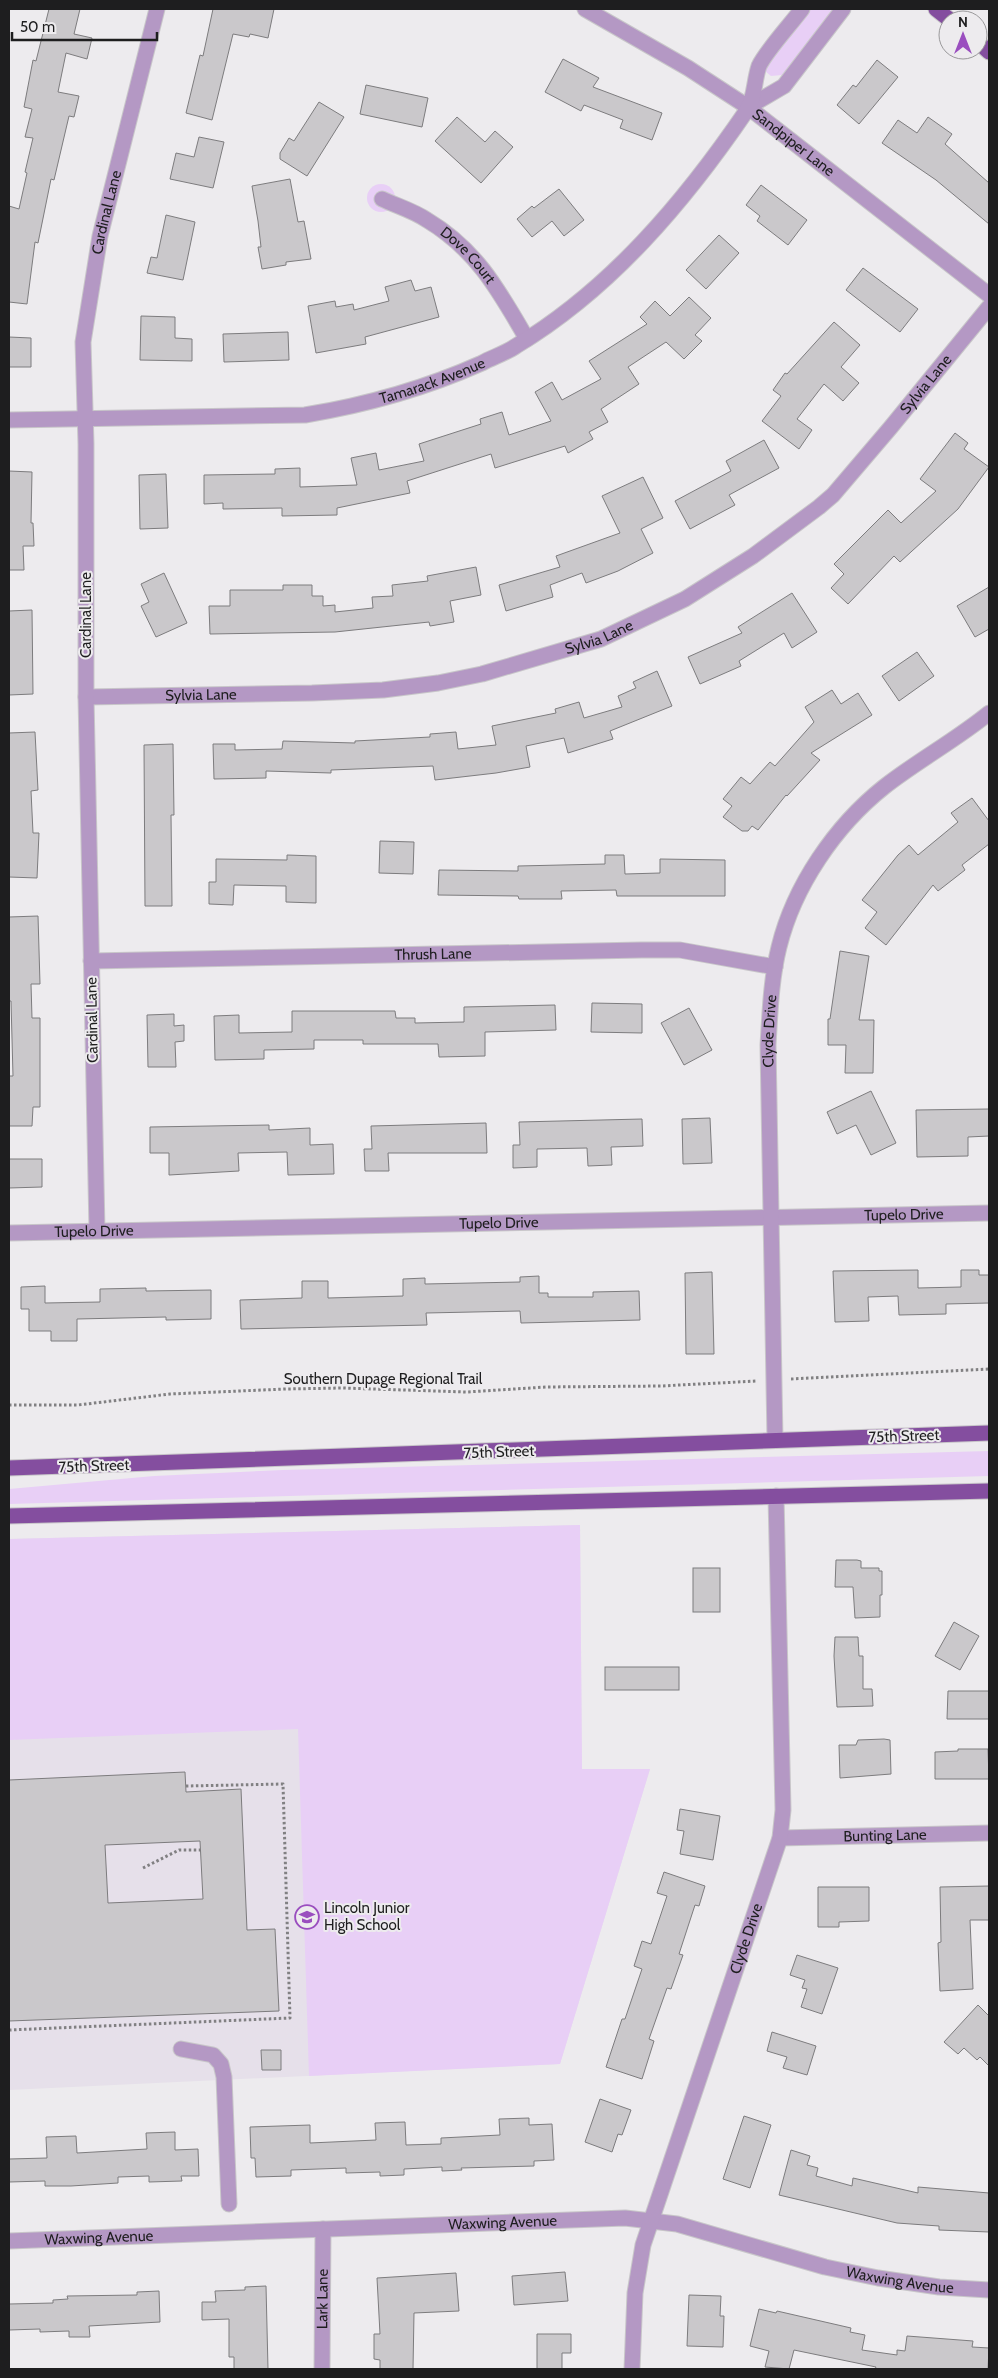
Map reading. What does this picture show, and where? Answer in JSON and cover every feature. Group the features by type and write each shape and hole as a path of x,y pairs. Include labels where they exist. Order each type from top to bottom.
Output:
{"main road":[{"name":"75th Street","path":"9,1468 424,1455 989,1433"},
{"path":"9,1516 989,1491"}],"street":[{"name":"Cardinal Lane","path":"97,1230 86,697 84,342 100,236 156,9"},
{"name":"Sandpiper Lane","path":"584,9 688,68 748,107 989,295"},
{"name":"Tamarack Avenue","path":"9,420 305,415 341,409 454,376 515,347 578,304 631,254 695,180 748,107 760,66 802,9"},
{"name":"Tamarack Avenue","path":"748,107 784,86 843,9"},
{"name":"Dove Court","path":"382,199 426,219 450,235 472,255 499,291 527,339"},
{"name":"Sylvia Lane","path":"86,697 383,690 482,674 601,639 684,599 753,556 819,507 833,494 891,428 989,307"},
{"name":"Clyde Drive","path":"775,1440 768,1045 775,967 779,946 799,892 831,843 884,787 968,731 989,713"},
{"name":"Thrush Lane","path":"91,961 680,950 775,967"},
{"name":"Tupelo Drive","path":"9,1233 989,1213"},
{"name":"Clyde Drive","path":"632,2369 634,2293 644,2245 780,1838 783,1810 776,1496"},
{"name":"Bunting Lane","path":"780,1838 989,1833"},
{"path":"181,2050 200,2051 213,2055 221,2064 224,2077 229,2204"},
{"name":"Waxwing Avenue","path":"9,2241 625,2218 677,2224 825,2267 878,2278 989,2290"},
{"name":"Lark Lane","path":"322,2369 323,2229"}],"path":[{"path":"789,1379 989,1370"},
{"name":"Southern Dupage Regional Trail","path":"9,1405 78,1405 170,1394 286,1389 342,1388 467,1392 546,1387 661,1386 758,1381"},
{"path":"9,2030 290,2018 283,1784 186,1786"},
{"path":"143,1868 179,1850 200,1850"}],"shaded area":[{"path":"809,9 833,9 782,75 771,76 765,71 767,62"},
{"path":"381,184 391,188 395,198 391,208 381,212 371,208 367,198 371,188"},
{"path":"989,1451 989,1476 9,1504 9,1489 154,1476 283,1470"},
{"name":"Lincoln Junior High School","path":"580,1525 582,1769 650,1769 560,2064 9,2090 9,1539"},
{"name":"Lincoln Junior High School","path":"580,1525 582,1769 650,1769 560,2064 309,2076 298,1729 9,1740 9,1539"}],"building":[{"path":"49,9 80,9 74,34 92,38 87,59 66,53 58,92 79,96 74,117 69,116 54,180 51,179 38,243 35,242 27,304 9,302 9,206 19,209 27,173 25,172 33,138 25,137 32,109 24,107 33,60 36,61"},
{"path":"213,9 274,9 268,38 250,34 249,37 233,34 212,120 186,113 200,55 203,56"},
{"path":"563,59 599,78 593,87 662,113 652,140 620,128 623,120 584,105 581,111 545,92"},
{"path":"877,60 898,77 859,124 837,105 853,85 856,87"},
{"path":"366,85 428,98 422,127 360,114"},
{"path":"319,102 344,117 307,176 280,159 280,153 289,138 294,141"},
{"path":"457,117 485,142 495,131 513,147 481,183 435,141"},
{"path":"928,117 952,134 945,144 989,183 989,224 936,180 882,143 898,120 917,133"},
{"path":"199,137 224,142 213,188 170,179 176,153 194,157"},
{"path":"290,179 298,222 304,221 311,259 286,262 286,265 262,269 258,247 261,247 258,221 252,186"},
{"path":"761,185 807,220 788,245 757,221 760,216 746,205"},
{"path":"559,189 584,220 564,236 552,221 532,237 517,219 532,206 534,208"},
{"path":"166,215 195,222 183,280 147,273 151,257 157,258"},
{"path":"719,235 739,253 706,289 686,270"},
{"path":"863,268 918,309 900,332 846,290"},
{"path":"411,280 415,291 431,287 439,317 365,337 366,344 316,353 308,306 335,301 336,307 353,304 354,310 389,301 385,287"},
{"path":"689,297 711,318 695,335 702,341 684,359 666,342 628,367 639,384 601,409 608,422 589,432 593,439 568,453 565,446 495,468 491,454 407,481 410,493 337,508 337,515 282,516 282,508 223,509 223,503 204,504 204,475 275,474 275,469 300,468 300,487 357,485 351,458 376,453 379,470 424,461 419,444 481,424 480,419 502,412 509,435 551,421 535,392 552,382 562,400 601,379 589,361 647,324 640,317 655,301 670,316"},
{"path":"141,316 175,317 175,338 192,339 192,361 140,360"},
{"path":"834,322 860,345 841,367 859,383 843,401 824,384 797,419 812,430 799,449 762,421 781,396 773,390 785,373 787,374"},
{"path":"288,332 289,360 224,362 223,334"},
{"path":"9,337 31,338 31,367 9,367"},
{"path":"955,433 968,443 964,449 989,467 958,509 900,562 894,556 848,604 831,588 844,574 834,564 888,510 901,523 936,491 920,479"},
{"path":"764,440 779,468 729,495 735,505 690,529 675,501 731,471 726,461"},
{"path":"9,471 32,472 31,523 33,523 34,546 23,546 24,570 9,570"},
{"path":"166,474 168,528 140,529 139,475"},
{"path":"643,477 663,518 641,529 653,553 618,571 586,583 582,573 550,585 553,597 506,611 499,585 560,567 556,556 620,533 602,496"},
{"path":"476,567 481,595 450,601 454,622 430,626 429,622 335,632 210,634 209,606 230,606 230,590 283,590 283,585 312,585 312,596 323,596 323,606 335,605 335,612 373,608 372,597 393,596 392,585 428,581 427,576"},
{"path":"164,573 187,623 156,637 141,606 149,602 141,584"},
{"path":"989,587 989,629 975,637 957,606"},
{"path":"792,593 817,632 792,648 784,633 739,661 741,666 700,684 688,657 742,633 738,627"},
{"path":"32,610 33,694 9,695 9,611"},
{"path":"917,652 934,676 899,701 882,676"},
{"path":"657,671 672,706 610,731 613,739 568,753 564,738 526,746 530,767 435,780 433,766 331,770 331,773 266,771 266,778 214,779 213,744 235,744 235,750 282,749 283,741 355,743 355,741 430,737 430,734 456,732 458,749 496,745 492,726 556,713 555,709 579,702 584,718 622,707 618,696 636,688 633,682"},
{"path":"832,690 841,704 858,693 872,715 811,753 820,760 786,795 758,830 752,826 748,831 742,831 723,817 732,806 723,799 741,777 750,784 770,762 775,766 814,722 805,707"},
{"path":"35,732 38,790 31,791 33,833 39,833 37,878 9,877 9,733"},
{"path":"173,744 174,815 171,815 172,906 145,906 144,745"},
{"path":"972,798 989,821 989,844 962,865 965,870 938,891 933,885 886,945 865,928 877,912 862,900 898,855 909,845 918,855 958,822 951,813"},
{"path":"380,841 414,842 413,874 379,873"},
{"path":"287,855 316,856 316,903 286,902 286,886 234,885 233,905 209,904 209,882 216,882 216,859 287,860"},
{"path":"605,855 624,855 625,874 660,873 660,859 725,860 725,896 617,896 616,890 561,891 562,899 519,899 518,896 438,895 439,870 518,871 518,866 605,864"},
{"path":"38,916 40,984 31,984 32,1018 40,1018 40,1107 33,1107 32,1126 9,1126 9,1076 13,1076 11,1001 9,1001 9,917"},
{"path":"840,951 869,956 859,1020 874,1020 873,1073 845,1073 846,1045 828,1045 828,1019 830,1019"},
{"path":"592,1003 642,1004 642,1033 591,1032"},
{"path":"555,1005 556,1030 485,1032 485,1056 439,1057 438,1044 363,1044 363,1040 314,1040 314,1049 264,1050 264,1059 215,1060 214,1016 239,1015 239,1033 292,1032 292,1011 395,1011 396,1018 415,1018 415,1023 464,1022 464,1007"},
{"path":"689,1008 712,1050 684,1065 661,1023"},
{"path":"174,1014 174,1026 184,1025 184,1041 175,1042 176,1067 148,1067 147,1015"},
{"path":"871,1091 896,1143 871,1155 856,1125 837,1134 827,1112"},
{"path":"989,1109 989,1136 968,1137 968,1156 917,1157 916,1110"},
{"path":"710,1118 712,1163 683,1164 682,1119"},
{"path":"642,1119 643,1146 611,1147 612,1165 588,1166 587,1148 537,1149 537,1167 513,1168 513,1145 520,1145 519,1122"},
{"path":"486,1123 487,1153 388,1153 389,1171 365,1171 364,1149 372,1149 371,1126"},
{"path":"269,1125 269,1130 310,1128 310,1145 333,1144 334,1174 288,1175 287,1152 238,1153 239,1171 169,1175 169,1153 150,1153 150,1127"},
{"path":"9,1159 42,1159 42,1187 9,1188"},
{"path":"918,1270 918,1288 961,1287 961,1270 979,1270 979,1275 989,1275 989,1303 946,1304 946,1314 899,1315 898,1296 868,1297 869,1321 835,1322 833,1271"},
{"path":"712,1272 714,1354 686,1354 685,1273"},
{"path":"539,1276 539,1293 548,1293 548,1297 593,1297 593,1292 639,1291 640,1320 521,1323 520,1311 426,1313 427,1325 241,1329 240,1300 302,1298 302,1281 328,1281 328,1298 403,1296 403,1279 425,1278 425,1284 520,1282 520,1277"},
{"path":"45,1286 45,1303 100,1302 100,1289 146,1288 146,1291 211,1290 211,1319 166,1320 166,1317 77,1319 77,1341 51,1341 51,1331 29,1331 29,1309 21,1309 21,1287"},
{"path":"836,1560 857,1560 861,1561 861,1568 879,1568 879,1571 882,1571 880,1617 855,1618 853,1587 835,1587"},
{"path":"693,1568 720,1568 720,1612 693,1612"},
{"path":"954,1622 979,1636 960,1670 935,1656"},
{"path":"835,1637 858,1637 859,1656 863,1656 863,1689 872,1689 873,1706 837,1707 834,1656"},
{"path":"605,1667 679,1667 679,1690 605,1690"},
{"path":"948,1691 989,1691 989,1719 947,1719"},
{"path":"858,1740 890,1740 891,1774 840,1778 839,1745 856,1745"},
{"path":"958,1749 988,1749 989,1779 935,1779 935,1752 958,1751"},
{"path":"185,1772 186,1792 241,1789 247,1930 275,1929 279,2011 9,2021 9,1780","holes":["200,1841 203,1899 108,1903 105,1845"]},
{"path":"680,1809 720,1816 713,1860 680,1854 684,1831 677,1830"},
{"path":"664,1872 705,1886 699,1906 695,1905 679,1954 683,1955 671,1989 667,1988 649,2039 654,2041 642,2079 606,2067 622,2019 625,2019 642,1969 634,1966 642,1941 651,1944 667,1896 657,1893"},
{"path":"989,1886 989,1920 970,1920 973,1989 940,1991 938,1943 941,1942 940,1887"},
{"path":"818,1887 869,1887 869,1921 839,1922 839,1927 818,1927"},
{"path":"797,1955 838,1968 822,2014 801,2007 807,1989 802,1988 805,1980 790,1975"},
{"path":"978,2005 989,2016 989,2066 980,2057 977,2060 964,2048 958,2054 944,2042"},
{"path":"772,2032 816,2046 807,2075 783,2068 787,2057 767,2051"},
{"path":"261,2050 281,2050 281,2070 262,2070"},
{"path":"600,2099 631,2110 622,2135 618,2134 612,2152 585,2142"},
{"path":"744,2116 771,2125 750,2188 723,2179"},
{"path":"529,2118 529,2125 552,2124 554,2160 534,2161 534,2166 461,2168 462,2170 442,2171 442,2167 404,2169 404,2175 380,2176 380,2172 346,2173 346,2168 291,2170 291,2176 256,2177 255,2158 251,2158 250,2127 310,2125 310,2143 376,2140 375,2123 405,2122 406,2145 441,2144 441,2138 500,2135 499,2119"},
{"path":"175,2132 175,2150 198,2149 199,2176 181,2176 182,2181 149,2182 149,2176 118,2177 118,2183 71,2186 45,2186 45,2181 9,2182 9,2159 47,2158 46,2137 76,2136 77,2153 147,2149 146,2133"},
{"path":"791,2150 810,2156 807,2165 818,2168 816,2176 852,2186 853,2178 918,2193 918,2187 989,2193 989,2232 939,2230 939,2226 897,2223 779,2195"},
{"path":"565,2272 568,2301 514,2305 512,2276"},
{"path":"456,2273 459,2311 414,2313 413,2369 380,2369 380,2360 374,2359 374,2334 380,2334 377,2278"},
{"path":"266,2286 268,2369 234,2369 234,2357 229,2357 229,2319 202,2320 202,2302 216,2302 215,2291 245,2290 245,2287"},
{"path":"159,2291 160,2322 89,2326 90,2337 69,2337 69,2331 40,2332 40,2329 9,2330 9,2304 53,2303 53,2300 68,2299 67,2296 137,2295 137,2292"},
{"path":"689,2295 721,2296 720,2316 724,2316 723,2347 687,2346"},
{"path":"759,2309 776,2313 777,2311 851,2328 850,2332 865,2335 862,2350 897,2355 897,2350 905,2351 907,2336 973,2341 972,2347 989,2348 988,2369 875,2369 876,2367 794,2350 789,2369 765,2367 769,2351 750,2346"},
{"path":"537,2334 571,2334 571,2353 562,2353 562,2369 537,2369"}],"place":[{"name":"Lincoln Junior High School","path":"307,1917"}]}
